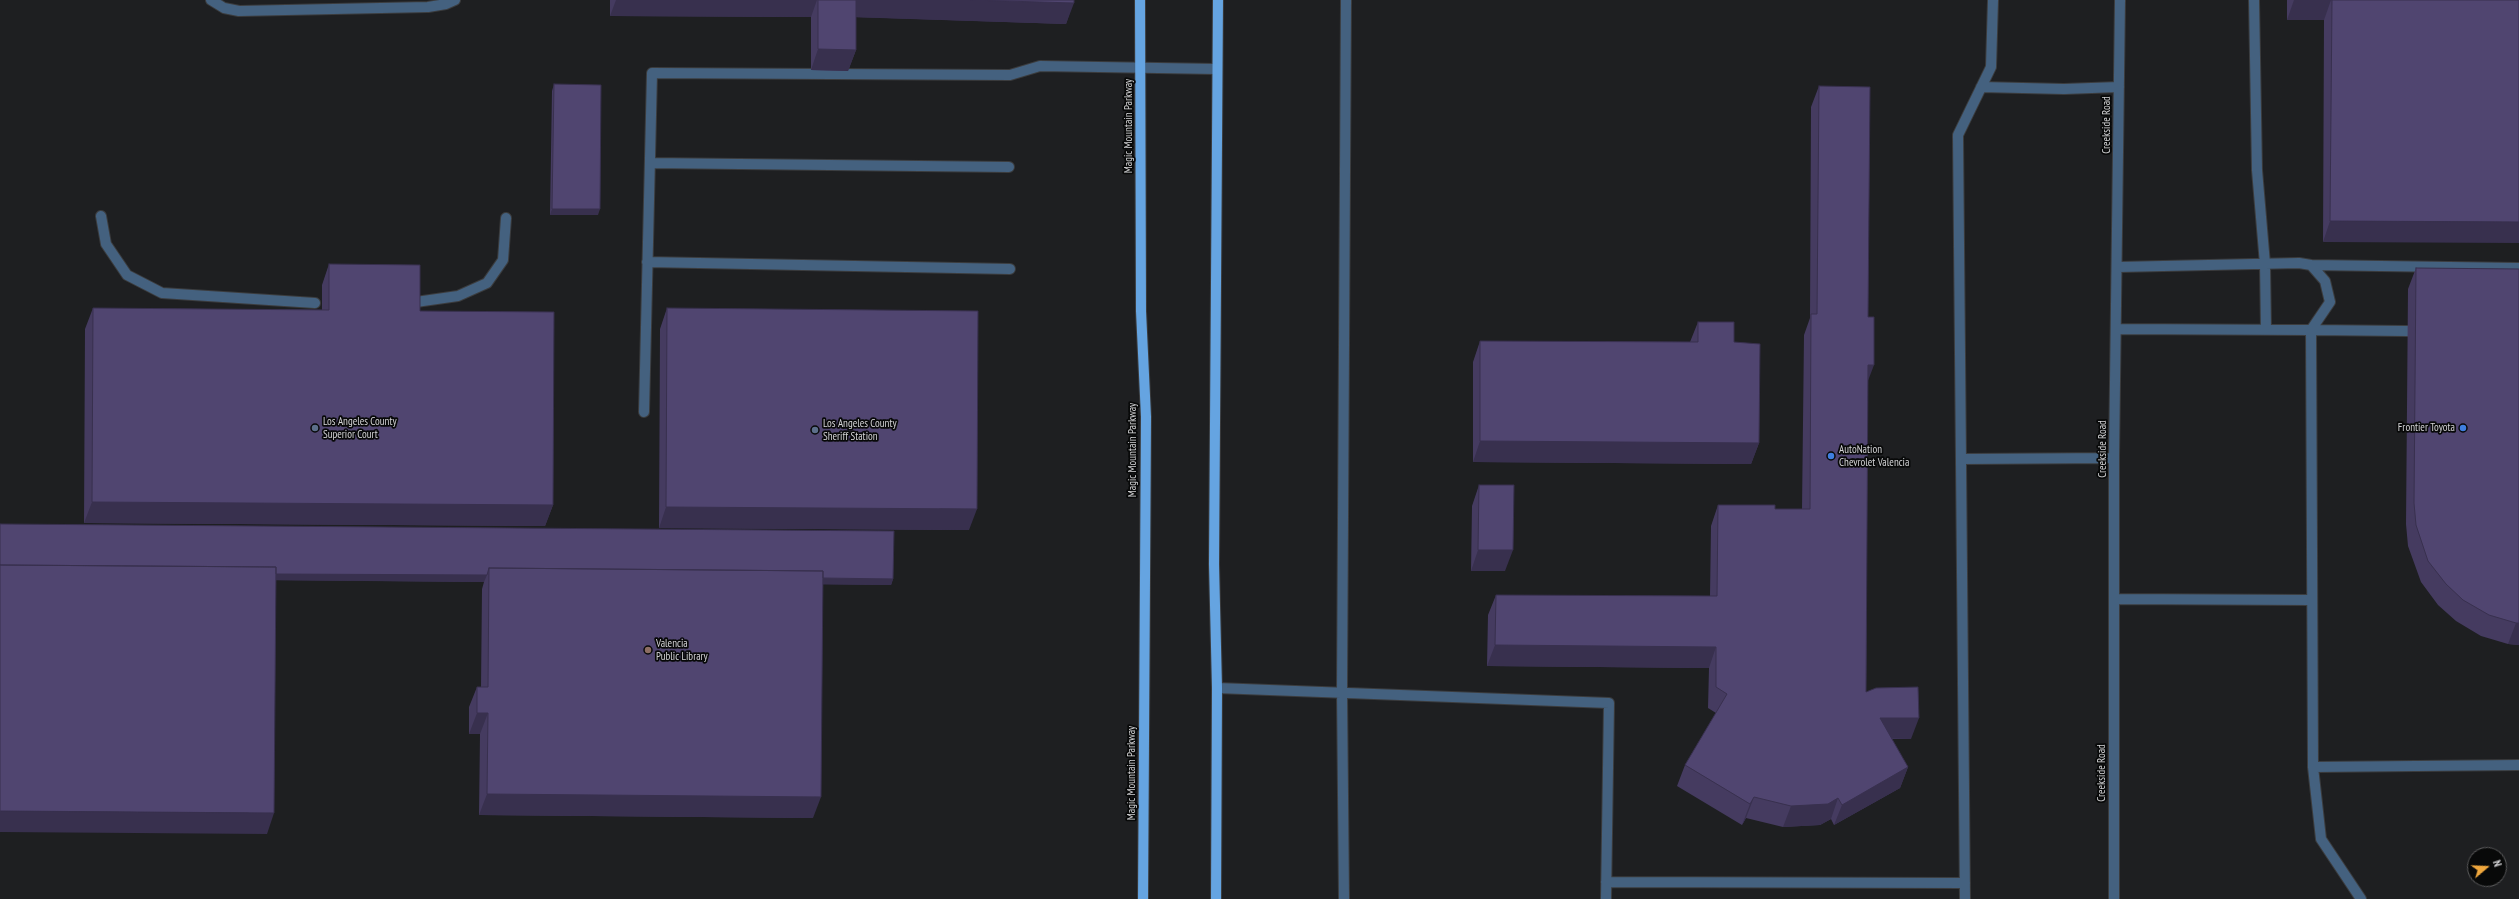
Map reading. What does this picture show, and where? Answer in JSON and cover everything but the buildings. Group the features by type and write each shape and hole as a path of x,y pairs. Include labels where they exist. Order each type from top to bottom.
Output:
{"main road":[{"name":"Magic Mountain Parkway","path":"1140,0 1141,311 1146,417 1143,899"},
{"path":"1216,899 1217,688 1214,564 1218,0"}],"street":[{"path":"211,0 224,8 239,10 428,7 446,4 455,0"},
{"path":"1344,899 1342,691 1346,0"},
{"path":"1965,899 1958,134 1991,67 1993,0"},
{"name":"Creekside Road","path":"2114,899 2114,458 2118,267 2120,0"},
{"path":"2254,0 2257,170 2265,264 2266,330"},
{"path":"644,412 652,73 1010,75 1040,66 1217,69"},
{"path":"1981,87 2064,89 2119,87"},
{"path":"650,163 1009,167"},
{"path":"101,216 106,244 127,275 162,293 315,303"},
{"path":"416,302 458,296 487,283 504,260 506,218"},
{"path":"647,262 1010,269"},
{"path":"2118,267 2265,264 2519,268"},
{"path":"2311,265 2325,281 2330,302 2311,330 2311,600 2313,767 2321,839 2361,899"},
{"path":"2116,329 2408,331"},
{"path":"1961,459 2114,458"},
{"path":"2114,599 2311,600"},
{"path":"1217,688 1342,691 1609,703 1606,899"},
{"path":"2313,767 2519,765"},
{"path":"1606,882 1965,883"}],"place":[{"name":"Los Angeles County Superior Court","path":"315,428"},
{"name":"Frontier Toyota","path":"2463,428"},
{"name":"Los Angeles County Sheriff Station","path":"815,430"},
{"name":"AutoNation Chevrolet Valencia","path":"1831,456"},
{"name":"Valencia Public Library","path":"648,650"}]}
